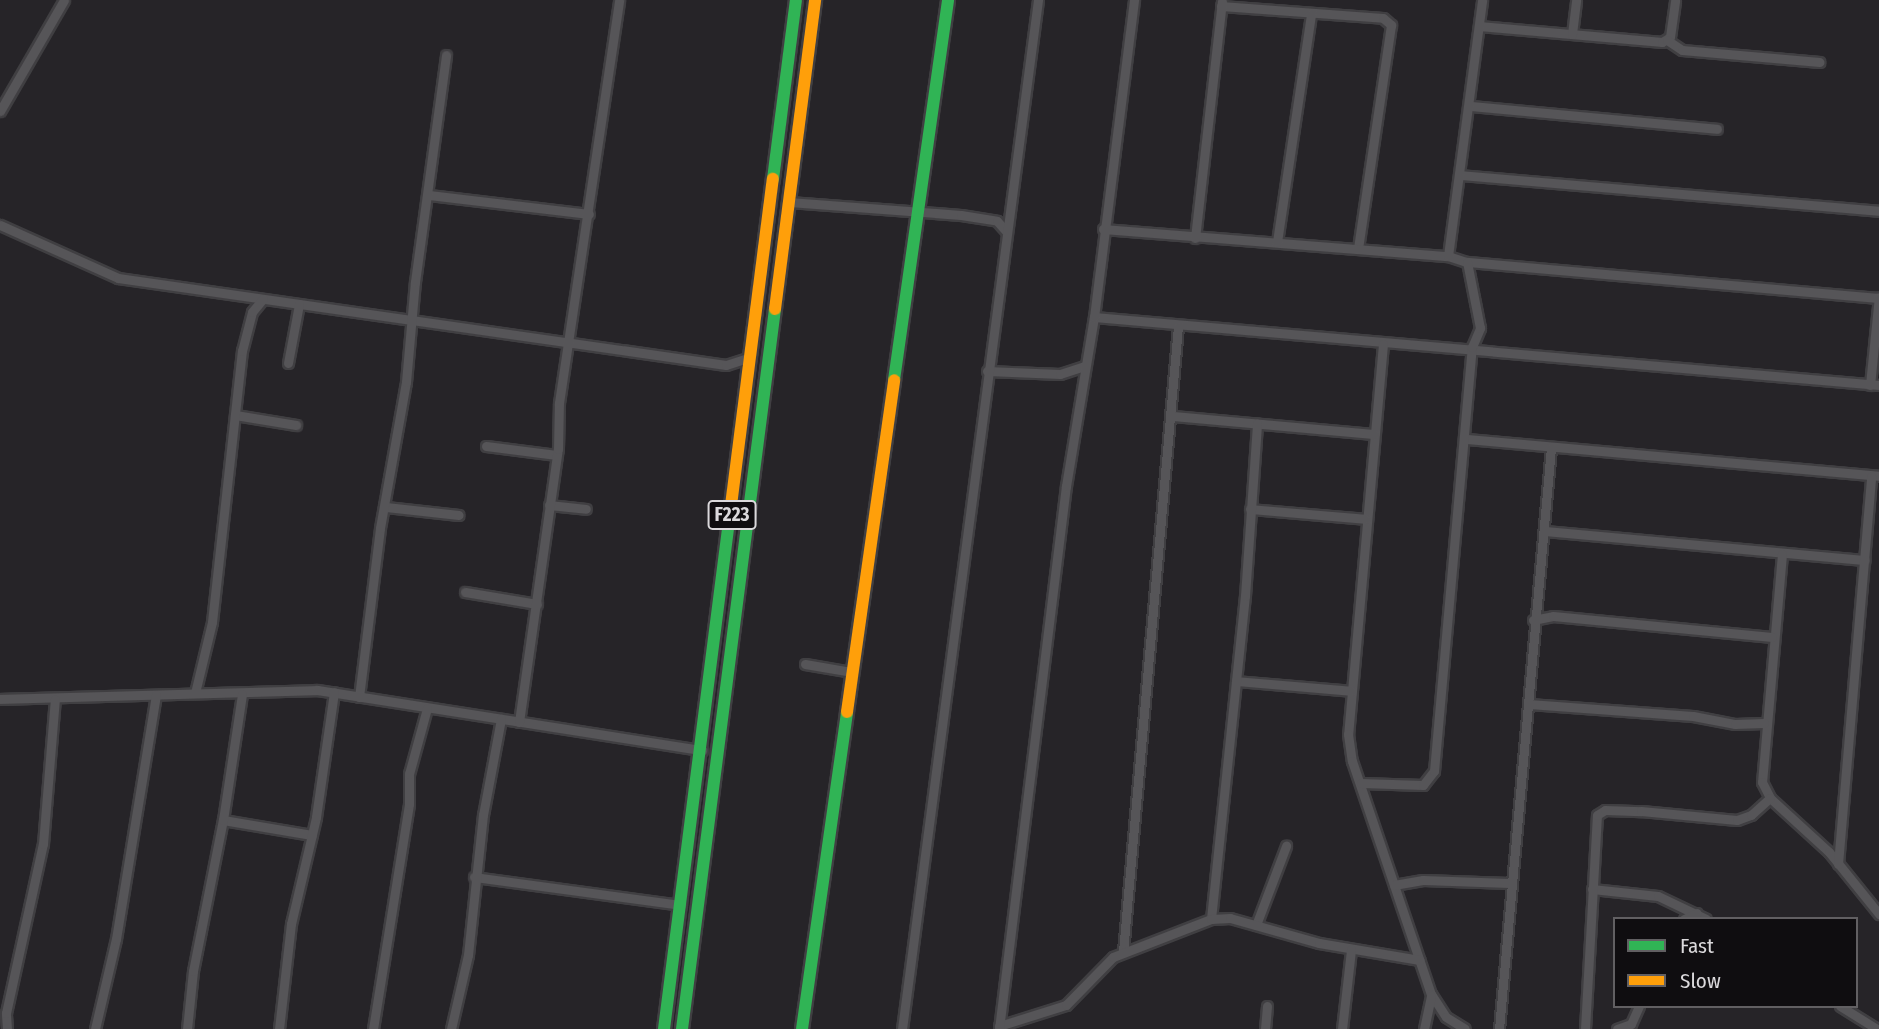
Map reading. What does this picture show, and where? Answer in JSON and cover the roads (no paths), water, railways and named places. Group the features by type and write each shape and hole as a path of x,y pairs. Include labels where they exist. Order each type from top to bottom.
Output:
{"main road":[{"name":"F223","path":"664,1029 702,750 796,0"},
{"name":"F223","path":"682,1029 814,0"},
{"path":"802,1029 948,0"},
{"path":"737,472 754,474"}],"street":[{"path":"0,111 64,0"},
{"path":"519,722 550,505 559,403 619,0"},
{"path":"902,1029 1005,227 1038,0"},
{"path":"1134,0 999,1027 1066,1005 1099,968 1123,953 1211,919 1230,918 1351,950 1374,949 1420,960"},
{"path":"1448,256 1482,0"},
{"path":"1572,34 1576,0"},
{"path":"1667,40 1675,0"},
{"path":"1195,238 1222,3 1311,14 1383,19 1391,24 1358,249"},
{"path":"1277,242 1311,14"},
{"path":"1479,26 1667,40 1682,50 1819,62"},
{"path":"359,697 413,319 446,55"},
{"path":"1470,106 1717,129"},
{"path":"1460,174 1879,211"},
{"path":"429,195 589,214"},
{"path":"789,202 916,214 1005,227"},
{"path":"0,225 106,274 726,365 751,357"},
{"path":"1094,317 1383,344 1472,347 1875,385 1879,298 1467,262 1448,256 1103,229"},
{"path":"1362,783 1423,785 1434,771 1466,439 1472,347 1477,342 1479,314 1467,262"},
{"path":"195,693 211,627 234,415 248,325 263,299"},
{"path":"288,363 299,304"},
{"path":"1123,953 1178,326"},
{"path":"1383,344 1348,734 1352,761 1362,783 1432,994 1446,1017 1465,1029"},
{"path":"987,371 1060,374 1084,366"},
{"path":"234,415 296,425"},
{"path":"1172,416 1374,434"},
{"path":"1211,919 1236,681 1258,423"},
{"path":"1466,439 1875,476 1838,864"},
{"path":"486,446 556,455"},
{"path":"1499,1029 1509,883 1529,704 1533,620 1551,447"},
{"path":"550,505 586,509"},
{"path":"386,507 458,515"},
{"path":"1250,509 1366,519"},
{"path":"1544,531 1865,560"},
{"path":"1782,554 1761,774 1770,798 1838,864 1879,914"},
{"path":"464,592 537,604"},
{"path":"1533,620 1553,616 1772,637"},
{"path":"805,664 852,672"},
{"path":"1236,681 1352,691"},
{"path":"0,699 334,692 702,750"},
{"path":"279,1029 291,924 312,835 334,692"},
{"path":"187,1029 193,971 223,820 242,694"},
{"path":"95,1029 116,939 156,695"},
{"path":"7,1029 6,1013 43,844 55,699"},
{"path":"1529,704 1693,716 1735,724 1764,723"},
{"path":"373,1029 408,816 409,774 427,708"},
{"path":"451,1029 468,954 474,877 501,719"},
{"path":"1585,1029 1592,972 1595,820 1601,811 1737,820 1751,815 1770,798"},
{"path":"223,820 312,835"},
{"path":"1256,925 1286,846"},
{"path":"474,877 681,905"},
{"path":"1394,885 1423,880 1509,883"},
{"path":"1592,888 1658,896 1702,916"},
{"path":"1342,1029 1351,950"},
{"path":"1424,1029 1432,994"},
{"path":"1265,1029 1267,1006"},
{"path":"1617,1029 1631,1024 1638,1008"},
{"path":"1843,1008 1877,1029"}]}
